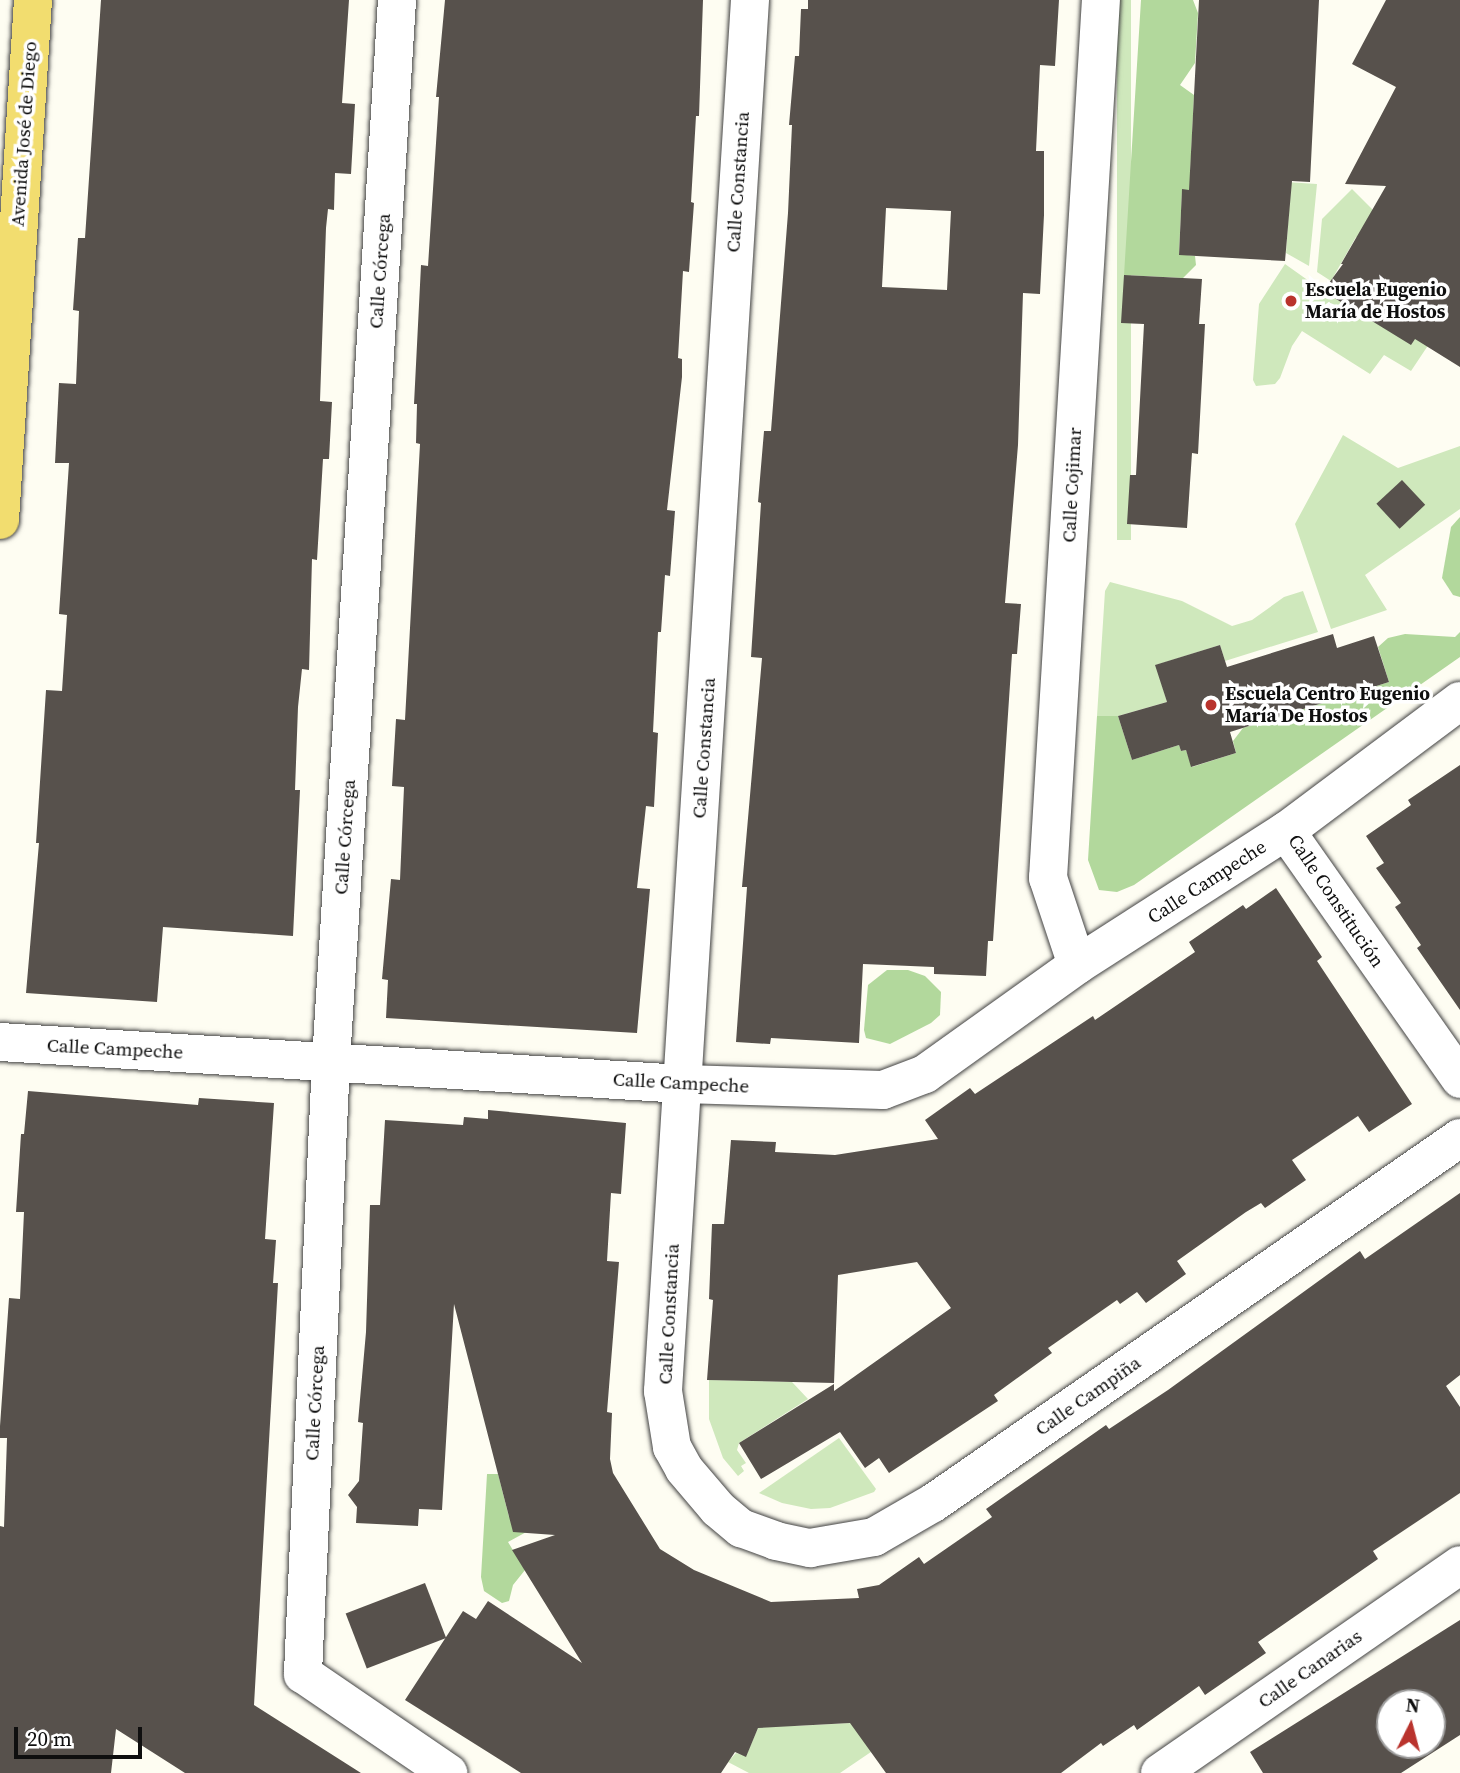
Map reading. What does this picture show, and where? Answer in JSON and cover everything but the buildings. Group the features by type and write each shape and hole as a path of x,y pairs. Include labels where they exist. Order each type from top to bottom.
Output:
{"main road":[{"name":"Avenida José de Diego","path":"0,520 33,0"}],"street":[{"name":"Calle Córcega","path":"397,0 331,1061 303,1674 448,1773"},
{"name":"Calle Constancia","path":"697,1488 672,1447 663,1391 750,0"},
{"name":"Calle Cojimar","path":"1077,965 1048,878 1101,0"},
{"name":"Calle Constitución","path":"1460,701 1286,831 1460,1079"},
{"name":"Calle Campeche","path":"0,1042 683,1084 883,1090 925,1074 1077,965 1286,831"},
{"name":"Calle Campiña","path":"697,1488 741,1528 776,1541 810,1548 874,1537 933,1503 1460,1138"},
{"name":"Calle Canarias","path":"1160,1773 1460,1565"}],"green space":[{"path":"1117,0 1131,0 1131,540 1117,540"},
{"path":"1141,0 1193,0 1198,13 1195,63 1180,85 1194,95 1190,176 1197,190 1182,190 1179,254 1195,256 1196,265 1183,278 1124,275"},
{"path":"1204,177 1317,184 1309,266 1286,253 1290,196"},
{"path":"1352,189 1404,241 1356,237 1331,281 1317,272 1322,219"},
{"path":"1285,264 1323,291 1411,344 1418,333 1431,341 1411,371 1384,355 1370,374 1302,331 1292,346 1280,378 1275,384 1256,386 1253,380 1259,304"},
{"path":"1343,435 1398,468 1460,446 1460,509 1365,575 1387,610 1331,629 1295,524"},
{"path":"1460,517 1460,597 1453,595 1442,578 1451,527"},
{"path":"1110,582 1182,601 1232,626 1252,620 1284,597 1303,591 1318,632 1225,661 1220,645 1156,665 1167,702 1118,716 1097,716 1105,591"},
{"path":"1460,632 1460,657 1134,885 1117,892 1099,890 1088,860 1097,716 1118,716 1132,760 1179,745 1181,751 1186,750 1192,767 1236,753 1233,741 1243,728 1389,682 1378,647 1388,638 1405,634 1455,637"},
{"path":"887,970 908,970 925,976 941,992 940,1015 931,1023 890,1044 866,1038 864,1030 868,985"},
{"path":"709,1380 792,1382 808,1399 739,1443 737,1450 746,1463 741,1466 744,1471 738,1476 723,1458 709,1419"},
{"path":"839,1438 876,1489 874,1492 830,1508 811,1509 782,1503 759,1493"},
{"path":"487,1474 498,1474 509,1517 550,1501 541,1524 508,1542 525,1570 513,1585 509,1601 502,1603 484,1591 481,1577"},
{"path":"772,1695 796,1726 869,1722 893,1737 840,1773 749,1773 728,1762 736,1753 746,1756"}],"place":[{"name":"Escuela Eugenio María de Hostos","path":"1291,301"},
{"name":"Escuela Centro Eugenio María De Hostos","path":"1211,705"}]}
